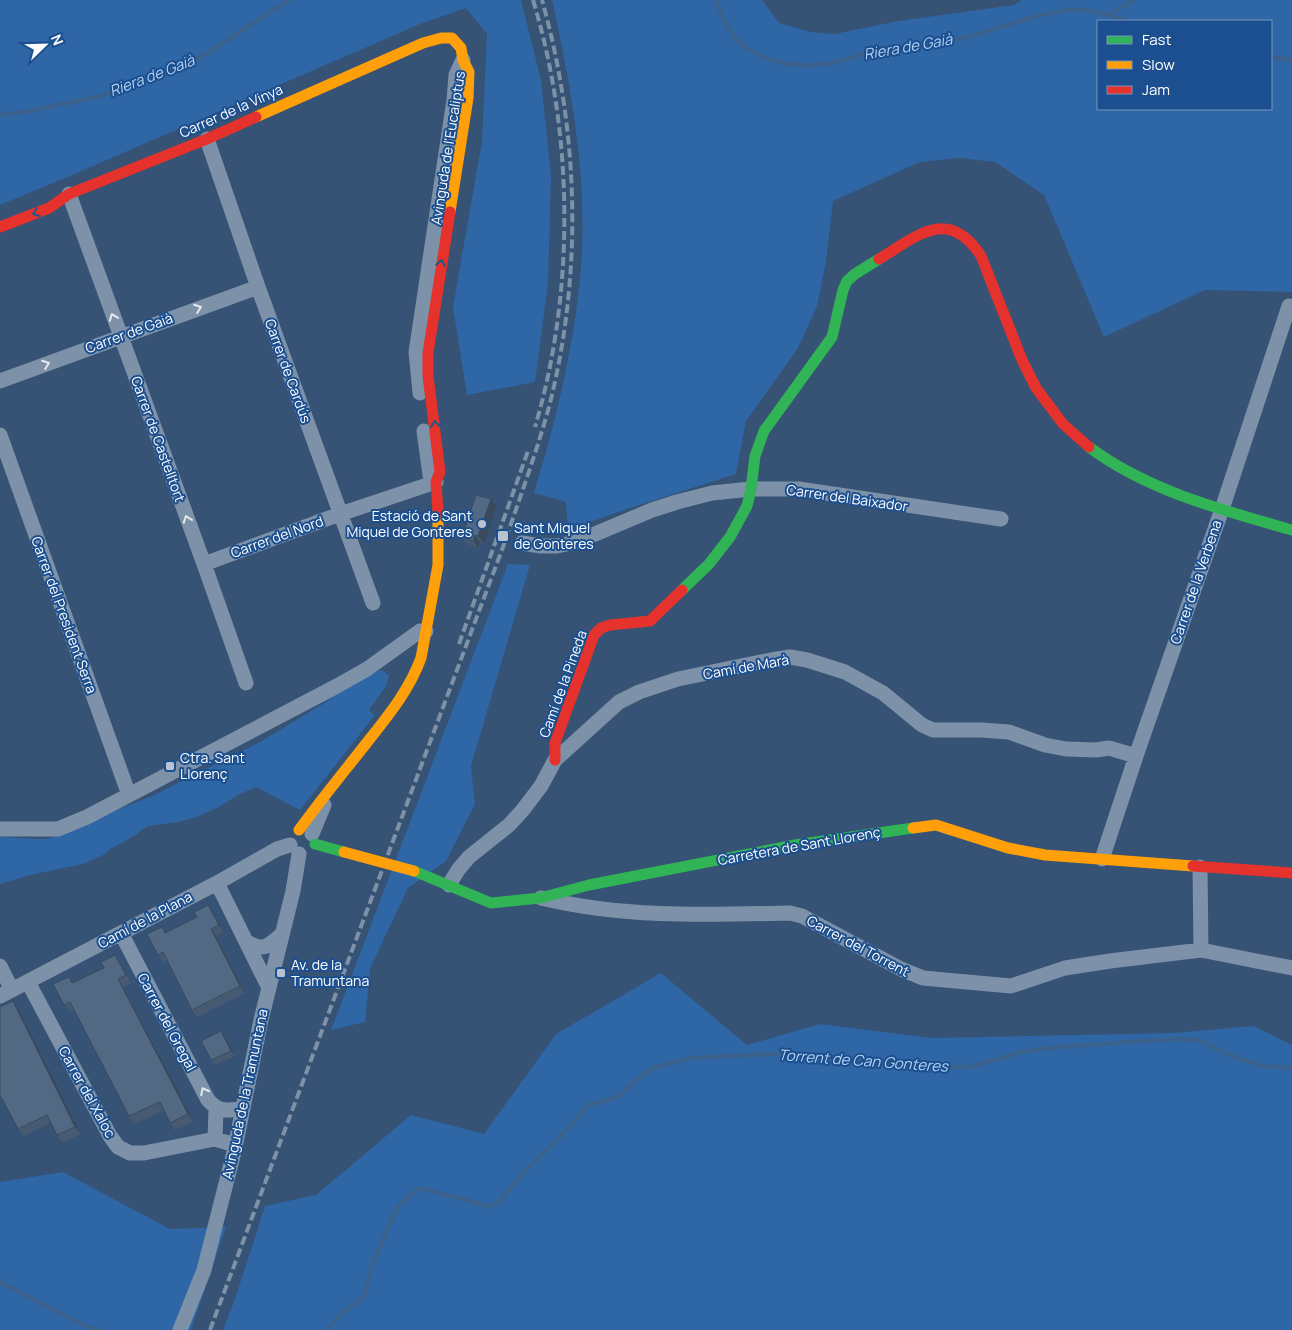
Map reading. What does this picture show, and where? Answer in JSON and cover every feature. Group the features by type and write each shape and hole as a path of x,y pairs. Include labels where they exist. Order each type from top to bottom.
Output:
{"street":[{"name":"Carrer de la Vinya","path":"0,226 49,208 69,194 207,139 424,42 441,38 452,38 461,48 463,60"},
{"name":"Avinguda de l'Eucaliptus","path":"426,631 438,565 439,522 436,482 430,476 416,352 454,100 456,75 463,60"},
{"name":"Carrer de Cardús","path":"207,139 373,603"},
{"name":"Carrer de Castelltort","path":"69,194 246,683"},
{"name":"Camí de la Pineda","path":"555,760 556,743 594,635 601,628 610,624 650,621 709,564 741,519 751,489 755,456 764,431 832,337 843,290 847,281 925,230 937,228 952,230 964,235 973,244 981,256 1027,371 1040,395 1076,436 1095,452 1119,468 1154,485 1222,509 1292,530"},
{"name":"Carrer de Gaià","path":"0,381 258,286"},
{"name":"Carrer de la Verbena","path":"1102,858 1222,509 1289,306"},
{"name":"Carrer del President Serra","path":"0,435 129,795"},
{"name":"Carrer del Nord","path":"204,564 340,514 436,482"},
{"name":"Carrer del Baixador","path":"522,543 557,546 576,542 652,510 677,502 712,493 751,489 799,489 1001,519"},
{"path":"0,829 58,829 87,817 367,669 420,631 426,631 421,658 409,686 394,710 329,792 309,836 292,836 294,850"},
{"name":"Camí de Marà","path":"449,886 458,870 469,857 509,825 522,811 541,786 555,760 619,702 639,692 678,679 790,657 807,660 845,672 883,693 922,725 933,730 1009,732 1044,745 1066,749 1096,750 1108,748 1136,756"},
{"name":"Carretera de Sant Llorenç","path":"309,836 344,852 414,871 491,903 540,898 589,885 795,845 936,825 1008,848 1045,855 1292,873"},
{"name":"Camí de la Plana","path":"6,993 217,883 277,849 309,853 309,836"},
{"name":"Avinguda de la Tramuntana","path":"180,1330 204,1270 235,1146 281,935 293,891 294,850"},
{"path":"1200,867 1201,950"},
{"path":"217,883 269,988"},
{"name":"Carrer del Torrent","path":"540,898 565,904 646,913 702,915 790,913 802,916 901,969 923,978 1011,986 1065,968 1201,950 1292,968"},
{"name":"Carrer del Gregal","path":"121,933 208,1100 216,1109"},
{"path":"247,942 255,947 264,948 281,935"},
{"path":"0,966 6,993"},
{"name":"Carrer del Xaloc","path":"28,982 110,1136 118,1147 130,1153 144,1154 216,1139"},
{"path":"235,1146 216,1139 216,1109 243,1109"}],"shaded area":[{"path":"0,0 521,0 541,80 551,176 548,283 535,382 467,395 453,307 482,141 487,34 466,8 420,24 0,205"},
{"path":"552,0 762,0 779,23 811,32 835,34 898,21 1014,5 1022,0 1292,0 1292,292 1205,290 1104,337 1044,195 995,162 959,158 920,162 833,201 826,262 817,306 798,348 746,421 736,474 568,530 566,502 534,493 551,434 571,344 582,252 582,188 570,93"},
{"path":"508,564 530,565 471,766 475,804 446,861 408,888 370,968 365,1022 331,1030"},
{"path":"382,670 389,676 386,686 369,710 375,715 300,810 256,787 199,816 179,822 148,826 103,855 83,864 30,875 0,884 0,837 48,839 154,795 260,742 329,700 354,682"},
{"path":"661,973 747,1045 820,1024 932,1038 1173,1033 1254,1026 1292,1045 1292,1330 223,1330 265,1206 316,1195 411,1115 484,1134 556,1034"},
{"path":"63,1172 170,1229 226,1227 191,1330 0,1330 0,1182"}],"building":[{"path":"476,495 491,499 478,536 475,535 473,541 462,537"},
{"path":"208,905 219,925 211,929 240,986 192,1010 163,952 158,955 147,934 162,927 165,933 197,917 194,912"},
{"path":"115,955 126,975 118,979 188,1114 170,1123 160,1102 129,1116 70,1002 64,1005 53,984 69,977 72,983 104,968 101,962"},
{"path":"13,1001 75,1127 57,1135 47,1115 18,1129 0,1095 0,1007"},
{"path":"221,1031 231,1051 211,1060 201,1041"}],"waterway":[{"name":"Riera de Gaià","path":"0,115 101,96 187,66 289,0"},
{"name":"Riera de Gaià","path":"715,0 730,31 746,48 778,62 802,65 832,63 886,48 958,39 1029,18 1072,10 1100,13 1124,20"},
{"path":"1108,15 1133,0"},
{"name":"Riera de Gaià","path":"1272,57 1292,60"},
{"name":"Torrent de Can Gonteres","path":"328,1330 336,1319 364,1296 372,1264 398,1206 419,1188 488,1206 497,1204 523,1173 559,1138 588,1105 618,1097 641,1076 655,1067 691,1058 786,1053 814,1058 935,1067 970,1067 1022,1052 1058,1047 1173,1039 1198,1040 1229,1055 1262,1066 1292,1068"},
{"path":"0,1282 79,1323 98,1330"}],"railway":[{"path":"533,0 546,52 556,105 562,159 564,214 563,268 557,322 548,375 535,427"},
{"path":"210,1330 503,547 549,407 560,357 567,306 571,255 572,203 563,101 554,50 542,0"},
{"path":"459,644 528,451"}],"traffic: fast":[{"path":"682,590 709,564 730,537 747,506 755,456 764,431 832,337 843,290 847,281 879,259"},
{"path":"1089,447 1136,476 1186,498 1292,530"},
{"path":"414,871 491,903 540,898 589,885 795,845 913,828"},
{"path":"315,844 344,852"}],"traffic: slow":[{"path":"256,117 423,43 441,38 452,38 461,48 463,60 469,72 468,98 450,212"},
{"path":"299,830 389,714 404,693 416,670 421,658 438,565 438,512"},
{"path":"913,828 936,825 1008,848 1045,855 1193,866"},
{"path":"344,852 414,871"}],"traffic: jam":[{"path":"0,227 49,208 69,194 207,139 256,117"},
{"path":"438,512 436,482 440,472 428,376 428,353 450,212"},
{"path":"879,259 906,242 932,230 944,229 956,232 969,241 981,256 1022,360 1036,388 1063,424 1089,447"},
{"path":"555,760 555,743 594,635 601,628 610,625 650,621 682,590"},
{"path":"1193,866 1292,873"}],"place":[{"name":"Estació de Sant Miquel de Gonteres","path":"482,524"},
{"name":"Sant Miquel de Gonteres","path":"503,536"},
{"name":"Ctra. Sant Llorenç","path":"170,766"},
{"name":"Av. de la Tramuntana","path":"281,973"}]}
